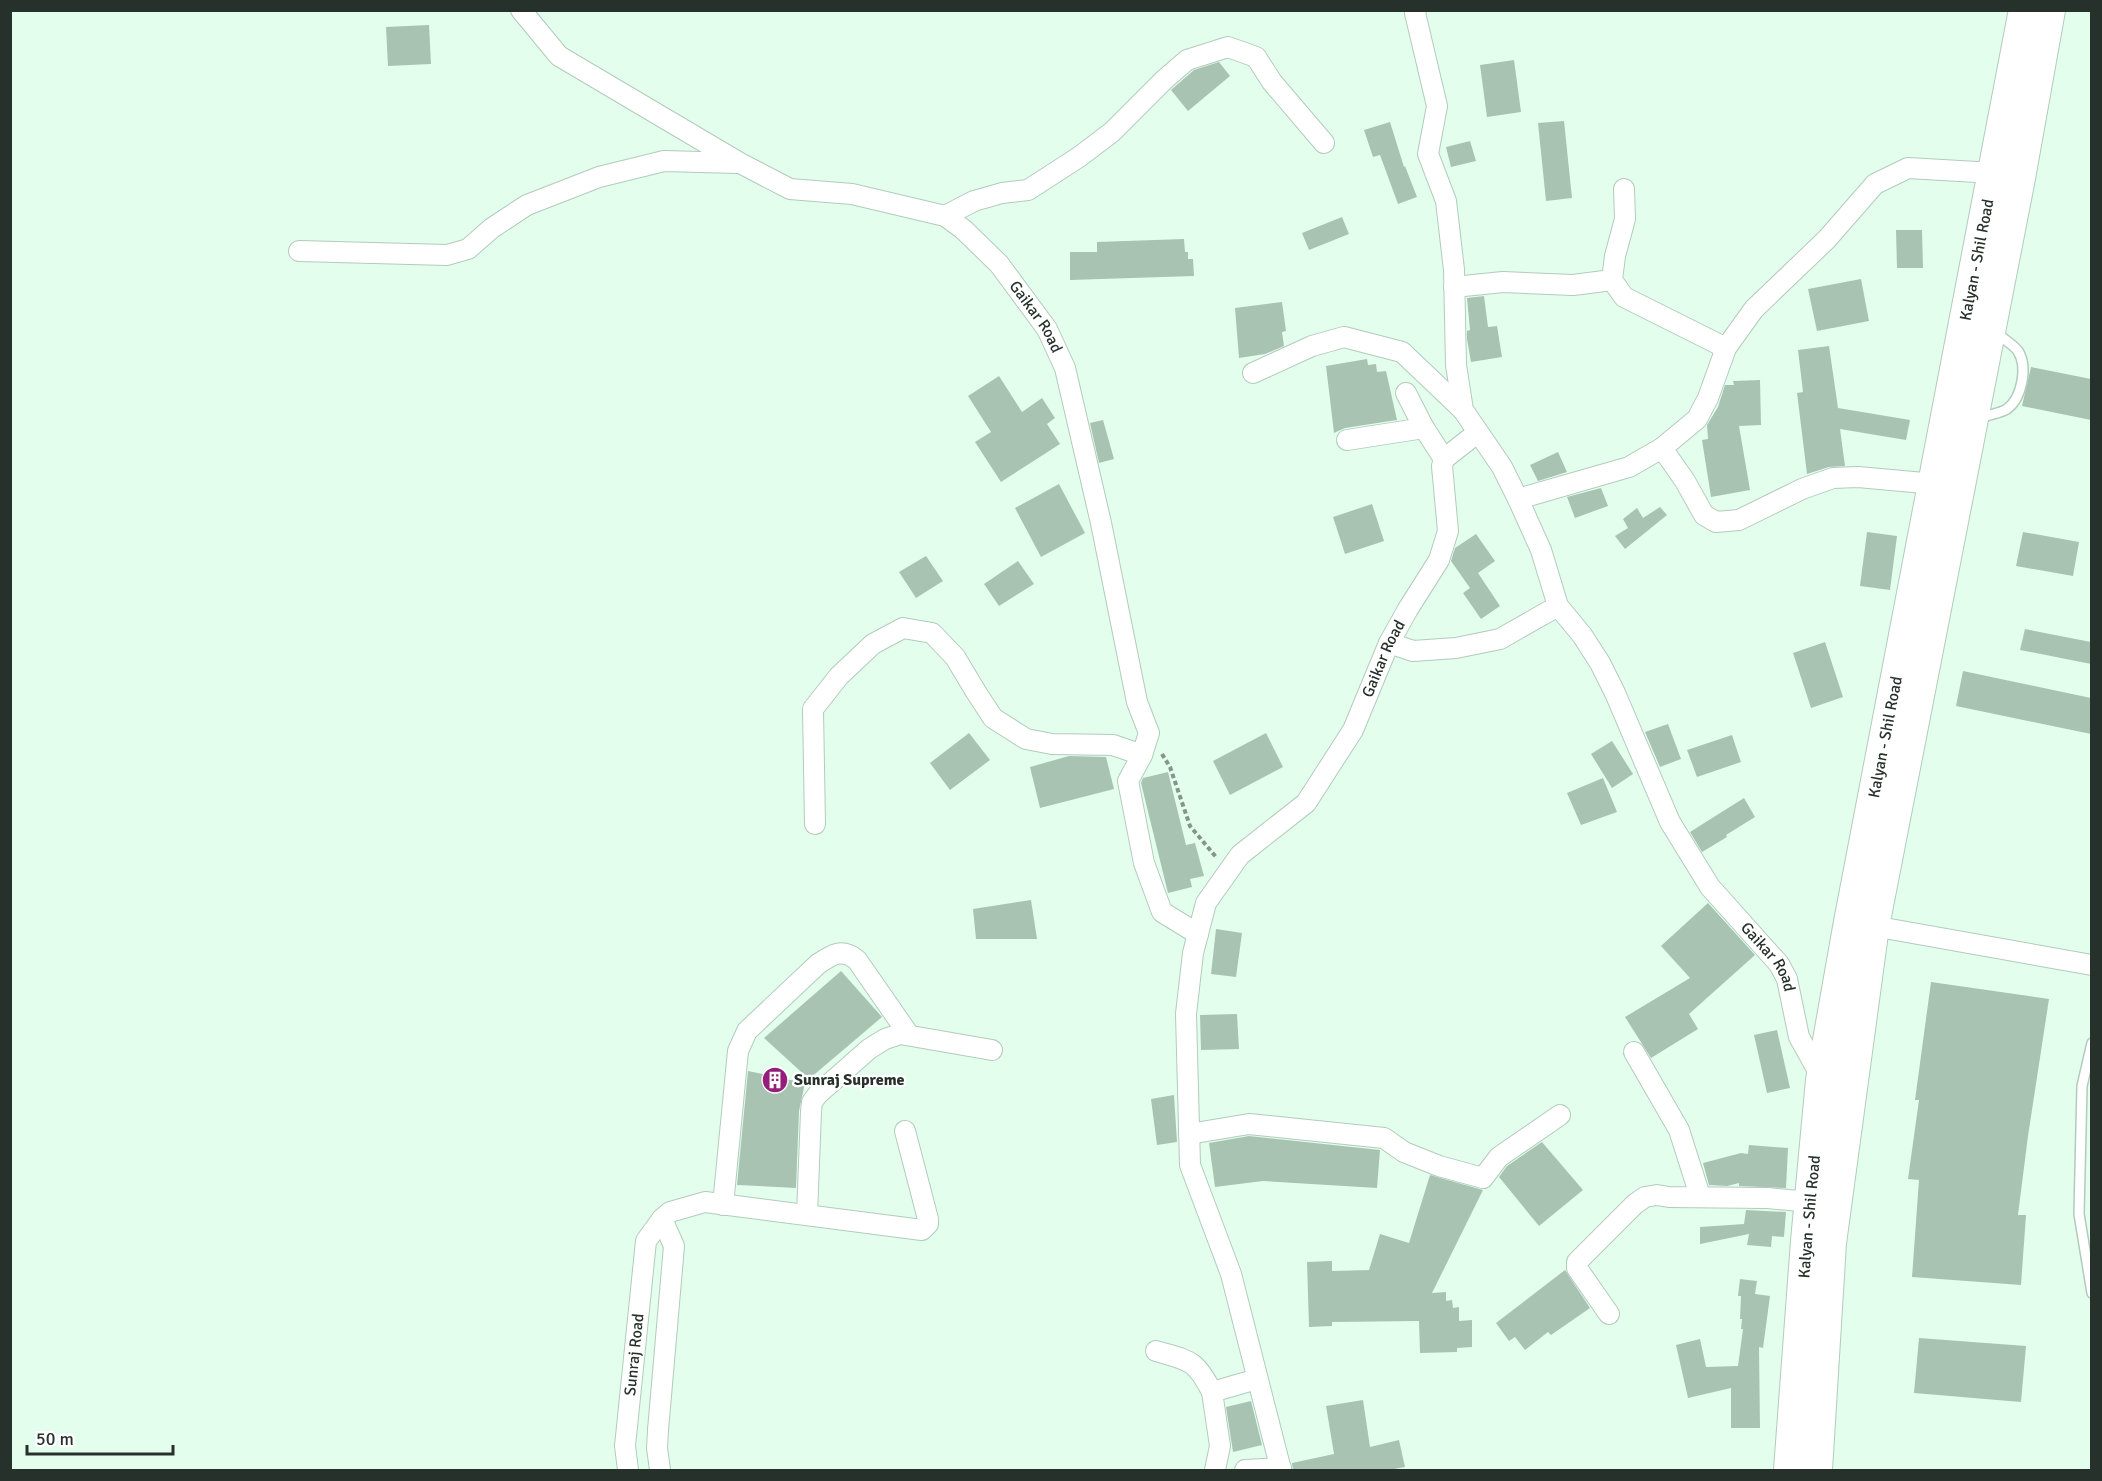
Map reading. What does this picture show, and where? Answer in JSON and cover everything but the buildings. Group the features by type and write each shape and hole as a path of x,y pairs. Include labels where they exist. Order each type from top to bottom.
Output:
{"main road":[{"name":"Kalyan - Shil Road","path":"1791,1470 1811,1202 1873,926 1971,424 1968,375 1994,173 2025,10"},
{"name":"Kalyan - Shil Road","path":"1816,1470 1837,1082 1850,922 1935,484 1968,375 1990,322 2049,10"}],"street":[{"path":"521,10 559,56 740,163 790,189 852,194 945,216 974,201 1002,193 1028,190 1079,157 1112,132 1187,60 1228,47 1256,57 1272,82 1324,143"},
{"path":"1416,10 1437,106 1428,154 1446,201 1454,287 1456,365 1463,410"},
{"path":"299,251 447,255 468,249 492,228 527,205 599,177 664,161 740,163"},
{"path":"1518,499 1629,467 1662,448 1697,419 1708,398 1726,348 1754,309 1827,239 1875,184 1908,168 1994,173"},
{"path":"1624,189 1625,219 1615,256 1612,280 1624,297 1726,348"},
{"name":"Gaikar Road","path":"945,216 963,229 999,264 1047,329 1065,368 1101,523 1137,702 1149,733"},
{"path":"1454,287 1503,282 1573,285 1612,280"},
{"path":"1253,373 1312,346 1344,337 1402,352 1463,410"},
{"path":"1406,393 1424,428 1444,459 1477,433"},
{"name":"Gaikar Road","path":"1463,410 1502,467 1541,550 1558,606 1582,635 1600,663 1670,822 1689,857 1710,887 1779,964 1787,980 1799,1037 1837,1082"},
{"path":"1347,440 1424,428"},
{"path":"1662,448 1685,481 1704,515 1716,522 1739,520 1802,489 1833,478 1858,477 1935,484"},
{"name":"Gaikar Road","path":"1281,1469 1231,1274 1190,1165 1186,1014 1193,953 1206,903 1228,871 1240,855 1306,803 1353,730 1389,643 1439,560 1448,531 1442,466 1444,459"},
{"path":"1389,643 1413,651 1455,648 1500,639 1558,606"},
{"path":"815,824 813,709 839,676 873,644 903,628 932,633 955,657 993,718 1026,739 1052,744 1113,745 1142,755"},
{"path":"1149,733 1142,755 1128,781 1144,862 1162,912 1198,934"},
{"path":"1873,926 2091,965"},
{"path":"723,1204 738,1051 747,1031 818,964 828,957 849,953 857,960 909,1035"},
{"path":"807,1215 812,1102 869,1048 900,1034 992,1050"},
{"path":"1634,1052 1679,1130 1700,1196"},
{"path":"1189,1134 1249,1124 1384,1138 1404,1152 1439,1166 1483,1178 1499,1157 1560,1115"},
{"path":"660,1470 657,1448 658,1430 674,1246 662,1219 670,1212 705,1202 922,1230 926,1228 928,1219 905,1131"},
{"path":"1609,1314 1577,1268 1577,1262 1635,1204 1645,1197 1700,1196 1811,1202"},
{"name":"Sunraj Road","path":"628,1470 625,1455 626,1429 646,1241 662,1219"},
{"path":"1156,1351 1197,1366 1212,1392 1220,1446 1215,1470"},
{"path":"1212,1392 1257,1379"},
{"path":"626,1429 658,1430"},
{"path":"1245,1470 1281,1469"}],"lane":[{"path":"1971,424 2007,408 2014,402 2022,379 2022,358 2014,347 2003,340 1990,322"},
{"path":"2091,1043 2082,1086 2079,1214 2091,1293"}],"path":[{"path":"1149,733 1170,767 1190,826 1228,871"}],"place":[{"name":"Sunraj Supreme","path":"775,1080"}]}
